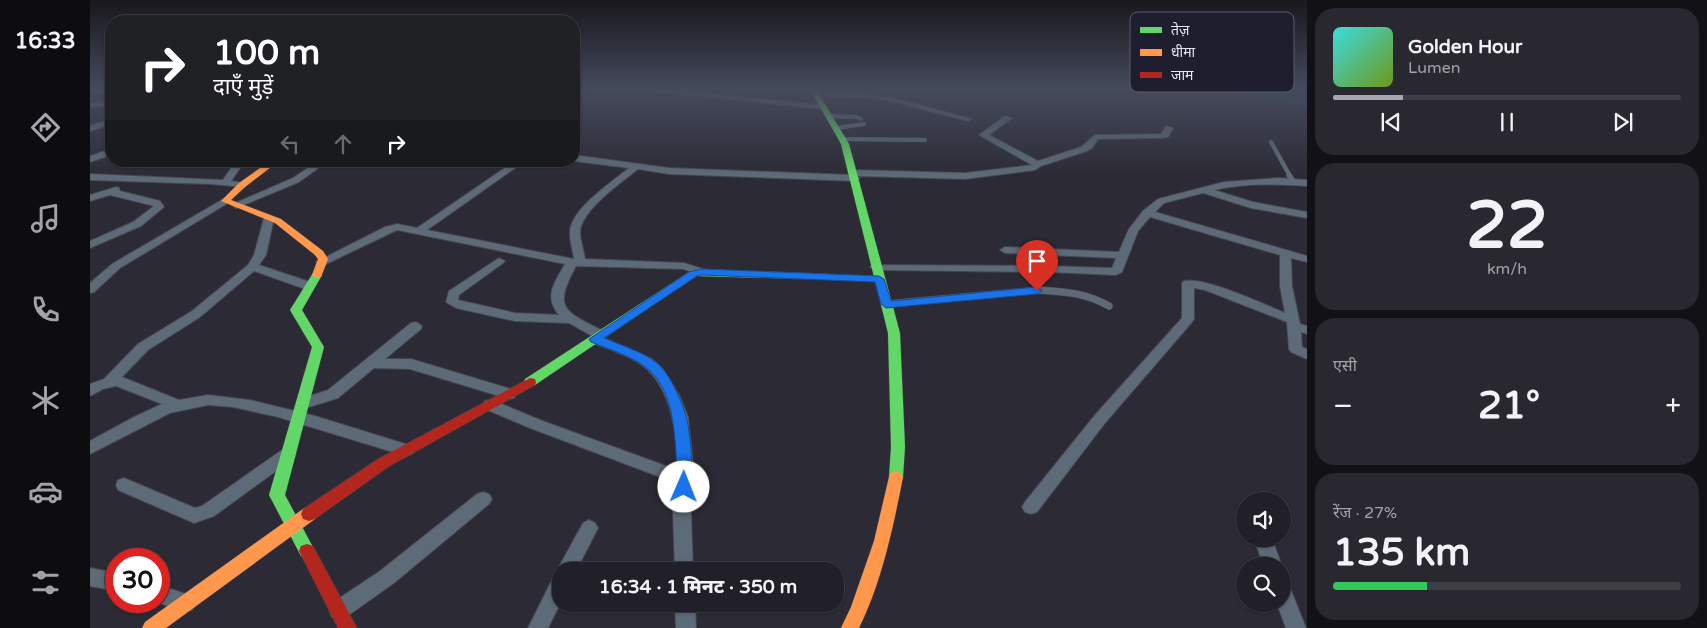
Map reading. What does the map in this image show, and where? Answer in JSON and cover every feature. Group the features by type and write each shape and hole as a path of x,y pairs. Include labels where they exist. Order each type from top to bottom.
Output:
{"street":[{"path":"830,118 842,139 855,176 894,333 898,447 896,480 882,541 859,610 850,628"},
{"path":"1008,118 983,135 1037,164"},
{"path":"90,129 105,123"},
{"path":"580,159 636,167 717,174 965,176 1035,167 1037,164 1084,150 1090,146 1095,137 1161,136 1165,135 1169,128"},
{"path":"90,159 105,154"},
{"path":"225,183 237,167"},
{"path":"231,203 242,185 267,167"},
{"path":"90,278 116,266 231,203 296,180 315,167"},
{"path":"419,232 512,167"},
{"path":"636,167 587,210 576,224 576,262 556,297 562,312 598,337 647,362 657,371 672,395 680,417 684,457 682,514 684,562"},
{"path":"90,177 242,185"},
{"path":"90,198 152,180"},
{"path":"151,628 293,524 369,472 510,394 693,274 702,272 878,273 1048,269 1112,273 1117,271 1133,231 1147,213 1161,201 1203,190 1248,182 1293,181 1307,183"},
{"path":"1203,190 1251,205 1307,215"},
{"path":"90,245 137,224 159,207 158,203 110,192"},
{"path":"231,203 278,221 319,253 323,259 296,310 318,347 277,495 348,628"},
{"path":"1147,213 1307,259"},
{"path":"109,382 143,347 196,314 252,267 260,255 269,218"},
{"path":"322,262 393,227 576,262 684,266 702,272"},
{"path":"1004,250 1123,255"},
{"path":"1285,253 1286,286 1294,323 1296,349 1307,355"},
{"path":"499,261 453,294 452,302 515,317 572,319"},
{"path":"90,289 116,266"},
{"path":"252,267 309,286"},
{"path":"1031,507 1100,419 1188,319 1188,283 1208,286 1307,330"},
{"path":"301,410 333,394 416,326"},
{"path":"372,363 411,364 510,394"},
{"path":"90,391 109,382 117,381 178,405"},
{"path":"90,448 140,420 178,405 218,399 301,410 406,450"},
{"path":"490,405 535,424 684,479"},
{"path":"124,485 194,516 208,511 288,454"},
{"path":"339,610 387,577 483,499"},
{"path":"571,562 588,528"},
{"path":"90,577 105,580"},
{"path":"170,598 184,604"},
{"path":"538,628 552,600"},
{"path":"685,612 686,628"},
{"path":"1290,612 1296,628"}],"lane":[{"path":"836,128 864,124"},
{"path":"842,139 925,140"},
{"path":"1271,142 1293,181"},
{"path":"886,304 1033,291 1066,292 1090,296 1109,306"}],"traffic: fast":[{"path":"830,118 845,144 894,333 898,447 896,477"},
{"path":"530,382 693,274 702,272 802,276"},
{"path":"307,551 277,495 318,347 296,310 317,275"}],"traffic: slow":[{"path":"267,167 242,185 225,201 278,221 319,253 323,259 317,275"},
{"path":"802,276 879,279"},
{"path":"850,628 859,610 882,541 896,477"},
{"path":"151,628 309,514"}],"traffic: jam":[{"path":"309,514 383,463 530,382"},
{"path":"307,551 348,628"}],"route":[{"path":"684,487 685,464 680,417 672,395 657,371 647,362 595,339 693,274 702,272 879,279 886,304 920,303 1007,292 1037,291"}]}
